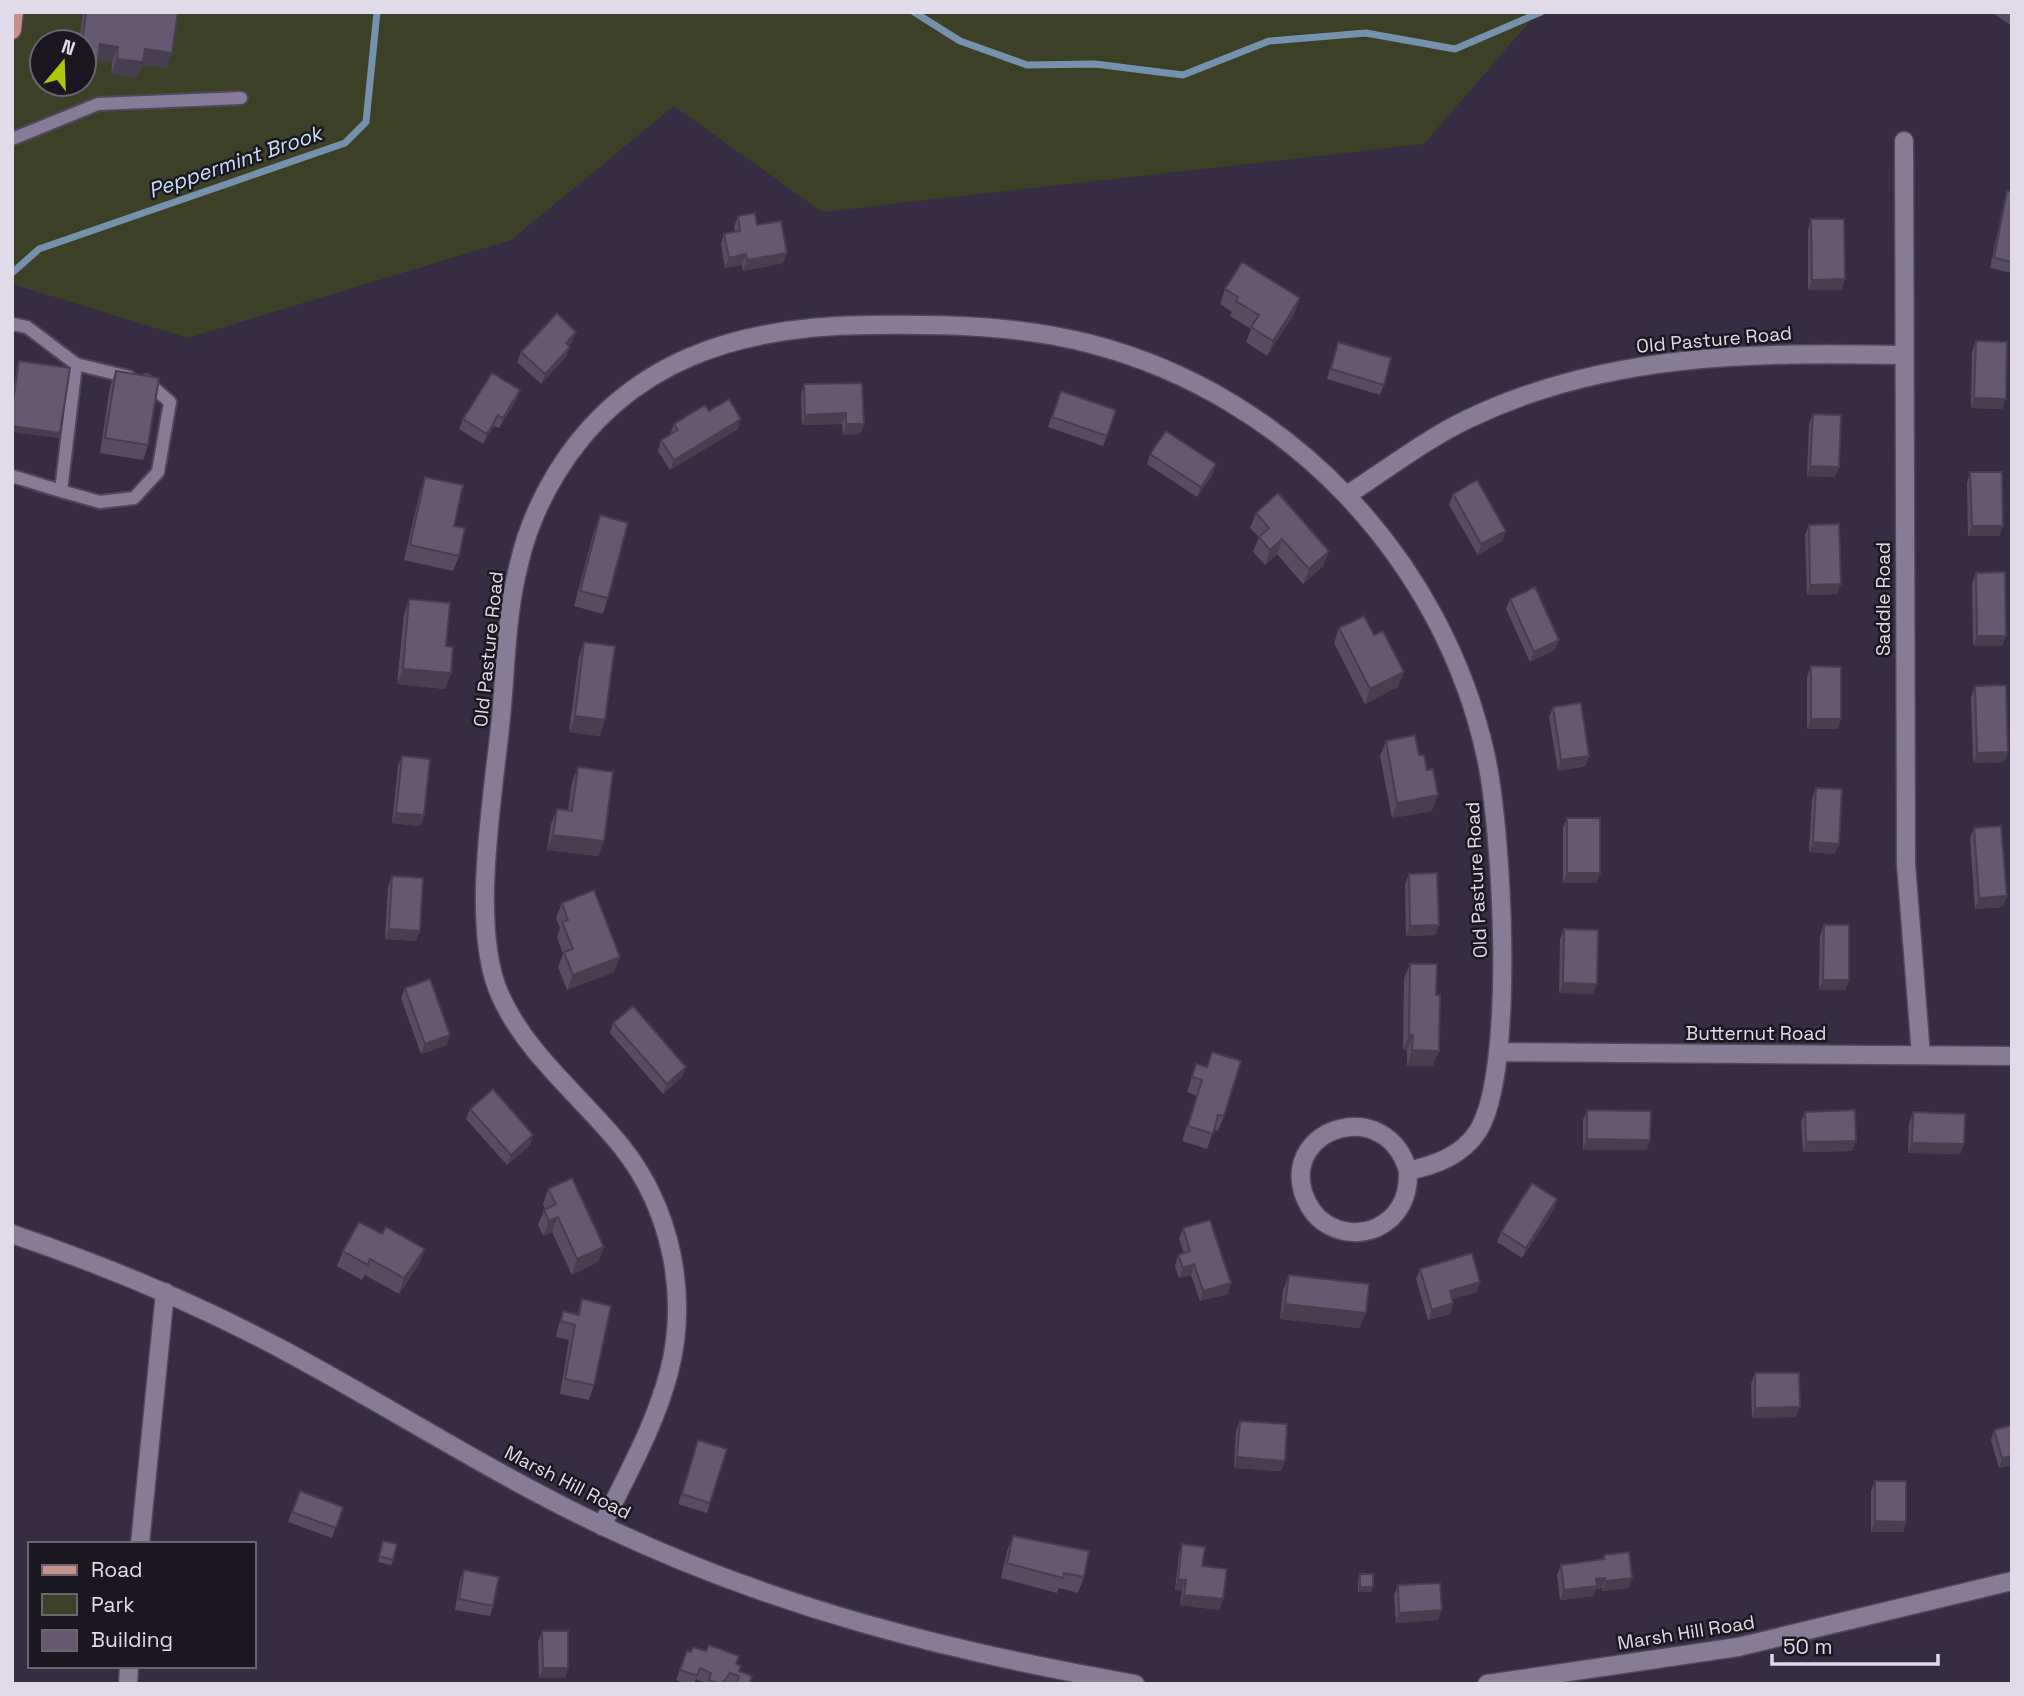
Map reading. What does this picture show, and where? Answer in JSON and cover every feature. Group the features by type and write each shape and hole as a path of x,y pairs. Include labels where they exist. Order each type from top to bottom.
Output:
{"main road":[{"path":"12,30 15,12"}],"street":[{"name":"Saddle Road","path":"1904,141 1906,864 1921,1055"},
{"name":"Old Pasture Road","path":"602,1526 654,1416 667,1378 676,1339 677,1307 670,1242 652,1198 624,1149 523,1034 510,1014 497,990 490,965 484,916 517,570 540,505 575,446 624,397 682,359 747,336 828,325 1012,328 1094,344 1177,374 1254,417 1289,443 1347,495 1383,536 1430,606 1457,662 1481,734 1498,843 1500,1052 1492,1100 1477,1134 1463,1149 1447,1159 1408,1171"},
{"name":"Old Pasture Road","path":"1347,495 1466,419 1544,389 1586,377 1637,365 1737,355 1792,352 1904,355"},
{"name":"Butternut Road","path":"1500,1052 2012,1056"},
{"path":"1353,1126 1366,1127 1389,1138 1404,1158 1408,1171 1406,1196 1400,1208 1381,1225 1369,1230 1344,1231 1321,1220 1306,1199 1302,1187 1304,1162 1318,1140 1328,1133 1353,1126"},
{"name":"Marsh Hill Road","path":"12,1234 165,1292 286,1351 602,1526 749,1589 808,1609 945,1645 1135,1684"},
{"path":"140,1542 165,1292"},
{"name":"Marsh Hill Road","path":"1487,1684 1738,1647 2012,1581"}],"lane":[{"path":"12,139 98,104 241,97"},
{"path":"12,324 27,327 76,364 149,382 170,402 158,472 134,498 100,502 12,476"},
{"path":"61,491 76,364"}],"green space":[{"path":"12,12 1538,12 1424,144 822,212 674,106 511,240 188,338 12,284"}],"building":[{"path":"86,12 178,12 172,53 145,49 143,62 117,59 118,47 100,44 98,60 98,28 84,28"},
{"path":"2007,191 2012,192 2012,262 1994,258"},
{"path":"755,213 757,225 781,221 787,253 747,260 746,254 729,258 724,234 740,231 738,216"},
{"path":"1811,219 1844,219 1845,279 1812,280"},
{"path":"1242,262 1300,298 1273,341 1251,327 1259,315 1236,301 1238,297 1225,289"},
{"path":"557,313 576,332 566,343 570,347 545,374 521,352"},
{"path":"1976,341 2007,342 2006,399 1974,398"},
{"path":"1338,342 1391,358 1384,385 1331,369"},
{"path":"19,361 70,368 60,433 12,426"},
{"path":"116,371 159,378 148,445 105,438"},
{"path":"492,373 520,390 503,418 498,415 487,434 463,419"},
{"path":"862,383 864,424 846,424 846,413 805,415 804,384"},
{"path":"1061,391 1116,410 1107,436 1052,417"},
{"path":"729,399 741,419 674,460 661,440 678,430 674,424 705,405 709,411"},
{"path":"1813,414 1841,415 1839,467 1810,466"},
{"path":"1166,431 1216,464 1201,487 1150,454"},
{"path":"1970,472 2002,472 2003,526 1972,526"},
{"path":"425,477 463,485 454,526 465,528 459,556 410,545"},
{"path":"1477,480 1506,531 1481,544 1453,494"},
{"path":"1278,493 1329,551 1309,569 1282,539 1270,550 1259,537 1269,528 1256,513"},
{"path":"600,515 628,523 608,598 580,591"},
{"path":"1839,524 1841,584 1810,585 1809,525"},
{"path":"2005,572 2006,636 1977,636 1976,573"},
{"path":"1535,587 1559,640 1534,652 1510,599"},
{"path":"409,599 450,603 446,646 453,647 451,673 403,669"},
{"path":"1364,616 1374,635 1383,631 1404,672 1370,689 1339,628"},
{"path":"584,642 615,646 605,720 575,716"},
{"path":"1811,666 1841,667 1841,719 1811,719"},
{"path":"2006,685 2008,752 1977,753 1975,686"},
{"path":"1581,703 1589,756 1561,760 1553,707"},
{"path":"1415,735 1419,755 1424,755 1427,770 1433,769 1438,795 1397,803 1386,741"},
{"path":"402,756 430,759 424,815 396,813"},
{"path":"578,767 613,772 604,841 553,835 557,809 572,811"},
{"path":"1816,788 1842,789 1839,844 1813,842"},
{"path":"1567,818 1600,818 1600,873 1567,873"},
{"path":"2001,826 2007,896 1979,898 1974,828"},
{"path":"1437,873 1439,925 1410,926 1409,874"},
{"path":"392,876 423,878 420,931 389,929"},
{"path":"594,890 620,957 573,975 564,952 573,949 562,922 568,920 562,903"},
{"path":"1824,925 1849,925 1849,980 1823,980"},
{"path":"1564,929 1598,930 1597,984 1563,983"},
{"path":"1410,964 1437,964 1436,995 1440,995 1439,1051 1412,1050 1413,1035 1409,1035"},
{"path":"430,979 450,1035 425,1044 405,988"},
{"path":"633,1006 686,1067 667,1084 613,1023"},
{"path":"1212,1052 1241,1061 1224,1116 1218,1115 1213,1134 1188,1126 1202,1080 1192,1077 1196,1064 1207,1067"},
{"path":"493,1089 533,1135 511,1155 470,1109"},
{"path":"1587,1110 1651,1111 1650,1140 1587,1139"},
{"path":"1855,1110 1856,1141 1806,1142 1805,1112"},
{"path":"1913,1112 1965,1114 1964,1144 1912,1143"},
{"path":"572,1178 604,1247 577,1259 558,1217 549,1221 544,1210 556,1204 548,1189"},
{"path":"1532,1183 1557,1199 1526,1248 1501,1232"},
{"path":"1210,1220 1231,1283 1203,1291 1194,1264 1183,1268 1178,1255 1190,1251 1183,1228"},
{"path":"359,1222 382,1234 386,1227 425,1249 404,1278 370,1259 368,1265 343,1251"},
{"path":"1472,1253 1480,1282 1450,1291 1453,1303 1432,1310 1420,1269"},
{"path":"1289,1275 1369,1284 1366,1313 1285,1304"},
{"path":"582,1299 611,1306 594,1385 565,1379 575,1325 561,1321 563,1311 579,1315"},
{"path":"1755,1373 1799,1373 1800,1407 1755,1408"},
{"path":"1240,1421 1287,1424 1285,1461 1237,1457"},
{"path":"2012,1425 2012,1456 2002,1458 1994,1430"},
{"path":"698,1440 727,1449 710,1503 682,1494"},
{"path":"1875,1481 1906,1481 1906,1522 1875,1521"},
{"path":"300,1491 343,1507 336,1528 292,1512"},
{"path":"1013,1536 1089,1551 1084,1577 1064,1573 1063,1578 1007,1563"},
{"path":"383,1541 397,1544 393,1560 379,1556"},
{"path":"1182,1544 1205,1547 1202,1566 1227,1569 1223,1599 1184,1595 1186,1580 1178,1579"},
{"path":"1629,1552 1632,1578 1606,1581 1605,1578 1596,1579 1597,1586 1564,1590 1561,1565 1605,1559 1604,1555"},
{"path":"464,1570 499,1577 493,1606 459,1599"},
{"path":"1360,1574 1373,1574 1373,1587 1360,1587"},
{"path":"1440,1583 1442,1610 1399,1613 1398,1585"},
{"path":"542,1631 568,1631 568,1668 543,1668"},
{"path":"709,1645 739,1656 736,1664 741,1666 739,1671 752,1676 749,1684 737,1684 739,1676 730,1673 720,1684 709,1680 711,1673 700,1668 697,1676 680,1670 687,1651 691,1652 693,1647 706,1651"}],"waterway":[{"name":"Peppermint Brook","path":"12,273 39,249 345,143 366,122 377,12"},
{"path":"914,12 960,41 1027,65 1095,64 1183,75 1269,41 1366,33 1455,49 1541,12"}]}
